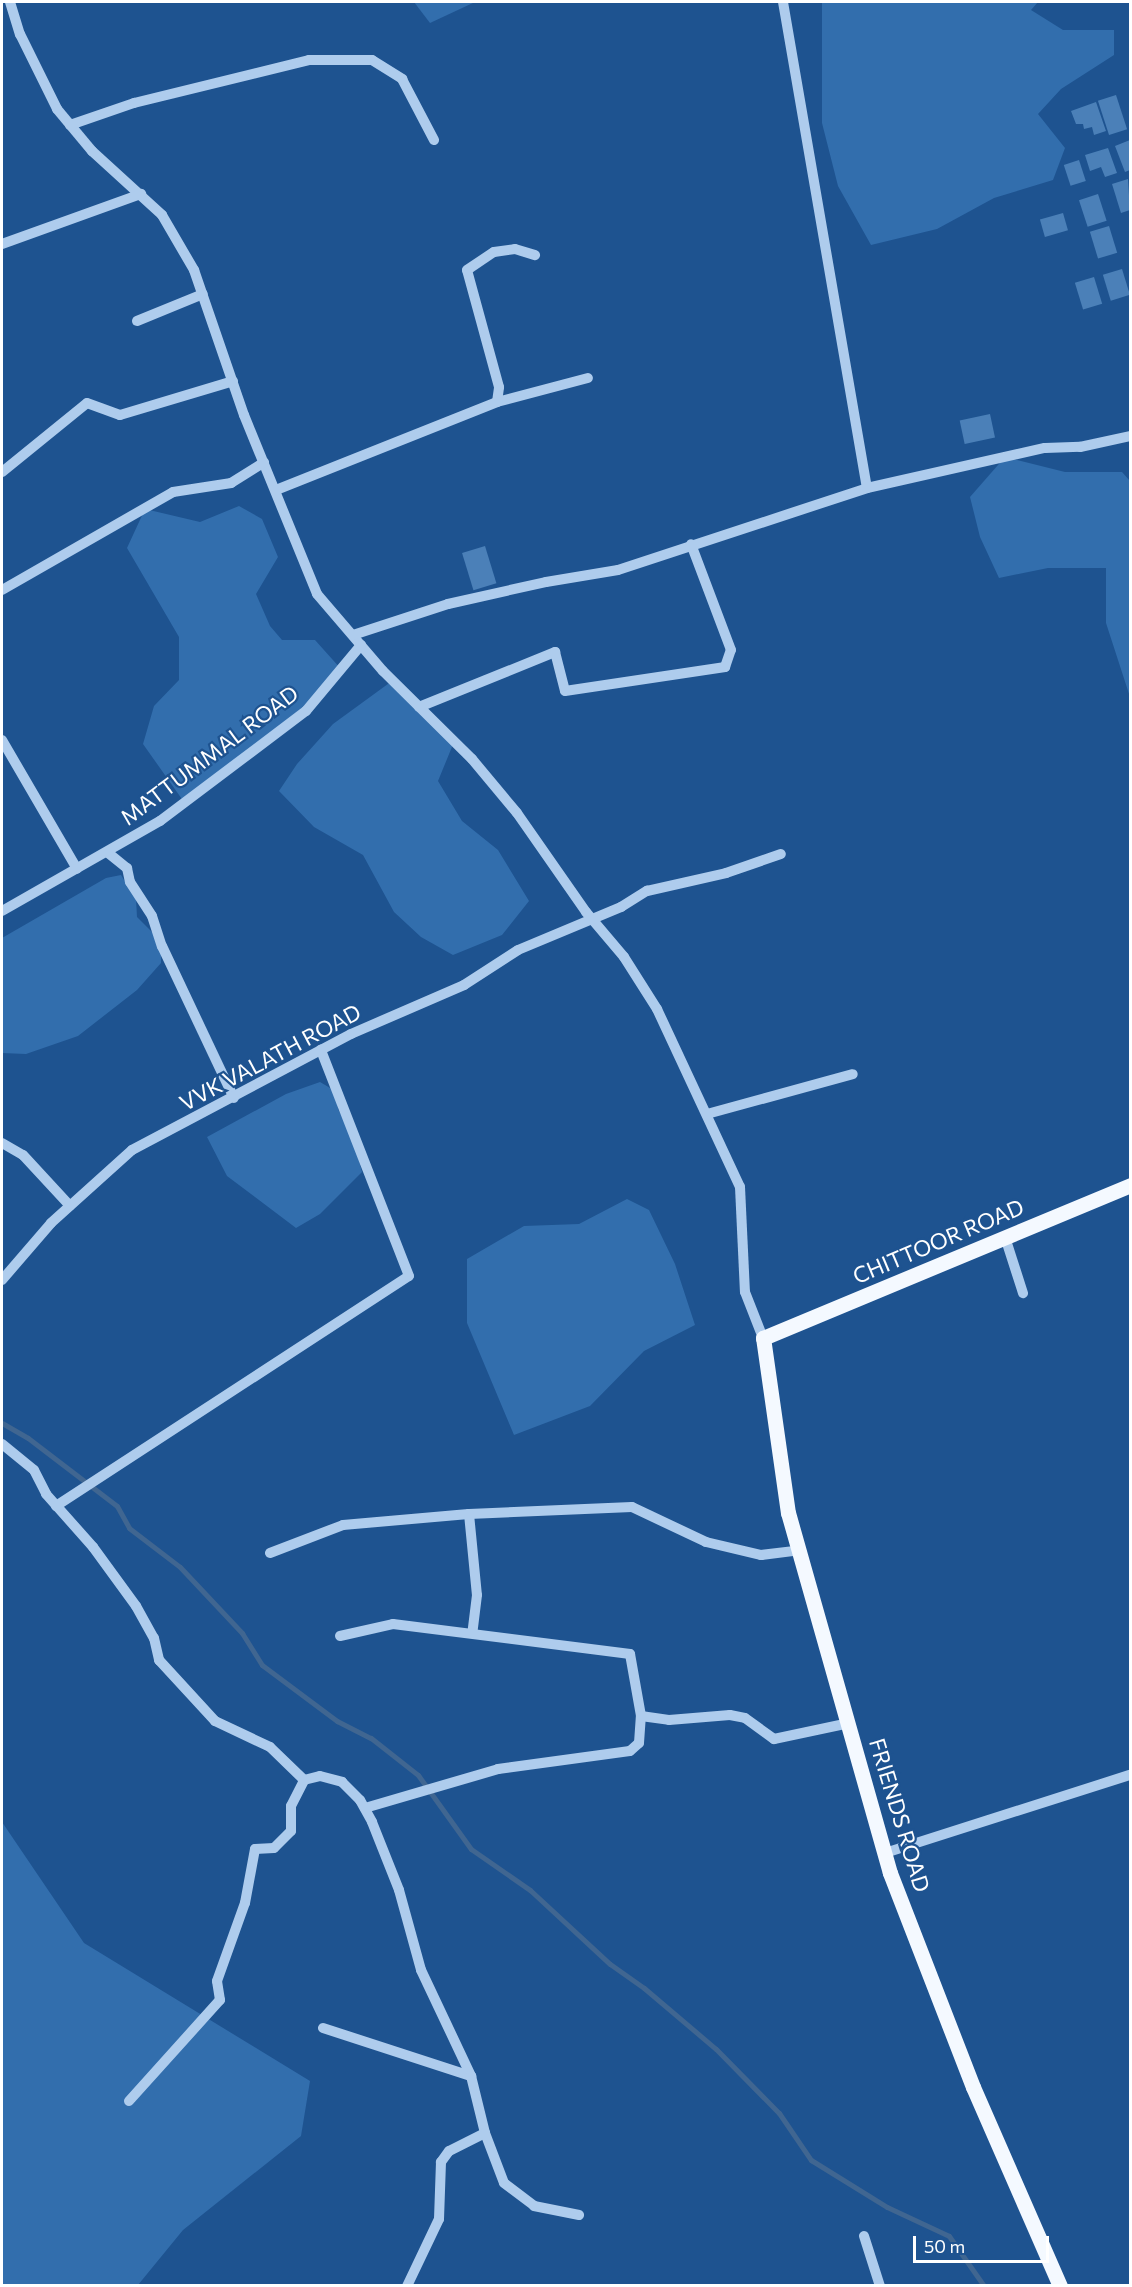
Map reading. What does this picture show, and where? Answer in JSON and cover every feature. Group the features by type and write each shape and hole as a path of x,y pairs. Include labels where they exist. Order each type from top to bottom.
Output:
{"main road":[{"name":"CHITTOOR ROAD","path":"763,1338 1131,1185"},
{"name":"FRIENDS ROAD","path":"763,1338 788,1513 885,1853 973,2086 1060,2286"}],"street":[{"path":"10,2 25,45 57,109 92,151 162,215 194,270 233,381 317,594 419,707 472,759 517,813 591,918 624,957 657,1009 740,1187 745,1292 763,1338"},
{"path":"783,2 867,488"},
{"path":"70,125 134,103 309,60 372,60 402,79 434,140"},
{"path":"2,244 141,194"},
{"path":"497,402 499,387 467,270 494,252 515,249 535,255"},
{"path":"137,321 203,294"},
{"path":"276,490 497,402 588,378"},
{"path":"2,472 87,403 120,415 233,381"},
{"path":"353,635 458,602 546,582 618,570 691,544 867,488 1045,448 1080,447 1131,436"},
{"path":"2,590 172,492 231,483 264,462"},
{"path":"419,707 555,652 565,692 725,667 731,650 691,544"},
{"name":"MATTUMMAL ROAD","path":"2,911 160,821 306,711 361,645"},
{"path":"2,740 77,869"},
{"path":"107,852 127,868 130,882 152,915 162,946 234,1098"},
{"name":"VVK VALATH ROAD","path":"2,1280 70,1206 132,1150 321,1050 464,985 518,950 621,907 647,891 726,873 781,854"},
{"path":"56,1506 409,1276 321,1050"},
{"path":"707,1114 853,1074"},
{"path":"2,1143 22,1155 70,1206"},
{"path":"1005,1237 1023,1293"},
{"path":"2,1444 34,1470 56,1506 93,1547 136,1606 153,1638 159,1660 215,1721 270,1747 304,1780"},
{"path":"270,1553 343,1525 469,1514 632,1507 706,1542 761,1555 799,1550"},
{"path":"469,1514 477,1595 472,1633"},
{"path":"340,1636 393,1624 630,1654 641,1716 639,1743 630,1751 498,1769 365,1808"},
{"path":"641,1716 669,1720 730,1715 745,1718 774,1739 849,1723"},
{"path":"129,2101 220,2000 217,1981 245,1903 255,1849 274,1848 291,1831 291,1806 304,1780 320,1776 342,1782 365,1808 399,1890 421,1970 471,2076 485,2133 504,2183 534,2206 579,2214"},
{"path":"885,1853 1131,1776"},
{"path":"323,2028 471,2076"},
{"path":"407,2286 439,2219 441,2162 449,2151 485,2133"},
{"path":"864,2236 880,2286"}],"shaded area":[{"path":"414,2 475,2 430,23"},
{"path":"822,2 1038,2 1031,10 1063,30 1114,30 1114,55 1061,89 1038,114 1065,148 1053,180 994,198 937,229 871,245 838,186 822,123"},
{"path":"1005,457 1065,472 1122,472 1130,481 1130,697 1106,623 1106,568 1048,568 999,578 980,537 970,497"},
{"path":"239,506 262,519 278,557 256,594 270,626 282,640 315,640 341,669 321,693 184,802 143,744 154,706 179,680 179,637 127,548 145,509 200,522"},
{"path":"392,681 454,742 438,781 462,821 498,850 529,901 502,935 453,955 421,937 394,912 363,855 314,827 279,791 297,764 333,724"},
{"path":"121,875 136,899 137,917 161,941 161,963 137,990 78,1036 26,1054 2,1053 2,938 106,878"},
{"path":"320,1082 337,1092 338,1109 353,1138 362,1172 320,1214 296,1228 227,1176 207,1137 286,1094"},
{"path":"627,1199 649,1210 675,1264 695,1325 644,1351 590,1406 514,1435 467,1323 467,1259 524,1226 579,1224"},
{"path":"2,1822 84,1943 310,2081 301,2136 183,2230 138,2285 2,2285"}],"building":[{"path":"1116,95 1127,129 1109,135 1098,101"},
{"path":"1096,102 1106,131 1094,135 1092,127 1084,129 1083,124 1076,124 1071,111"},
{"path":"1130,140 1130,170 1125,172 1115,146"},
{"path":"1108,148 1117,173 1105,177 1101,167 1090,171 1085,155"},
{"path":"1079,160 1086,181 1071,186 1064,165"},
{"path":"1128,179 1130,210 1121,213 1112,184"},
{"path":"1098,194 1107,221 1088,227 1079,200"},
{"path":"1063,213 1068,230 1045,237 1040,220"},
{"path":"1109,226 1117,253 1098,259 1090,232"},
{"path":"1122,269 1130,295 1111,301 1103,275"},
{"path":"1094,277 1102,304 1083,310 1075,283"},
{"path":"990,414 995,437 965,444 960,420"},
{"path":"485,546 496,583 473,590 462,553"}],"waterway":[{"path":"2,1423 28,1438 117,1506 129,1528 180,1567 242,1633 262,1665 337,1721 371,1738 418,1775 471,1849 530,1890 610,1964 644,1988 716,2049 779,2113 811,2160 887,2207 949,2236 984,2286"}]}
